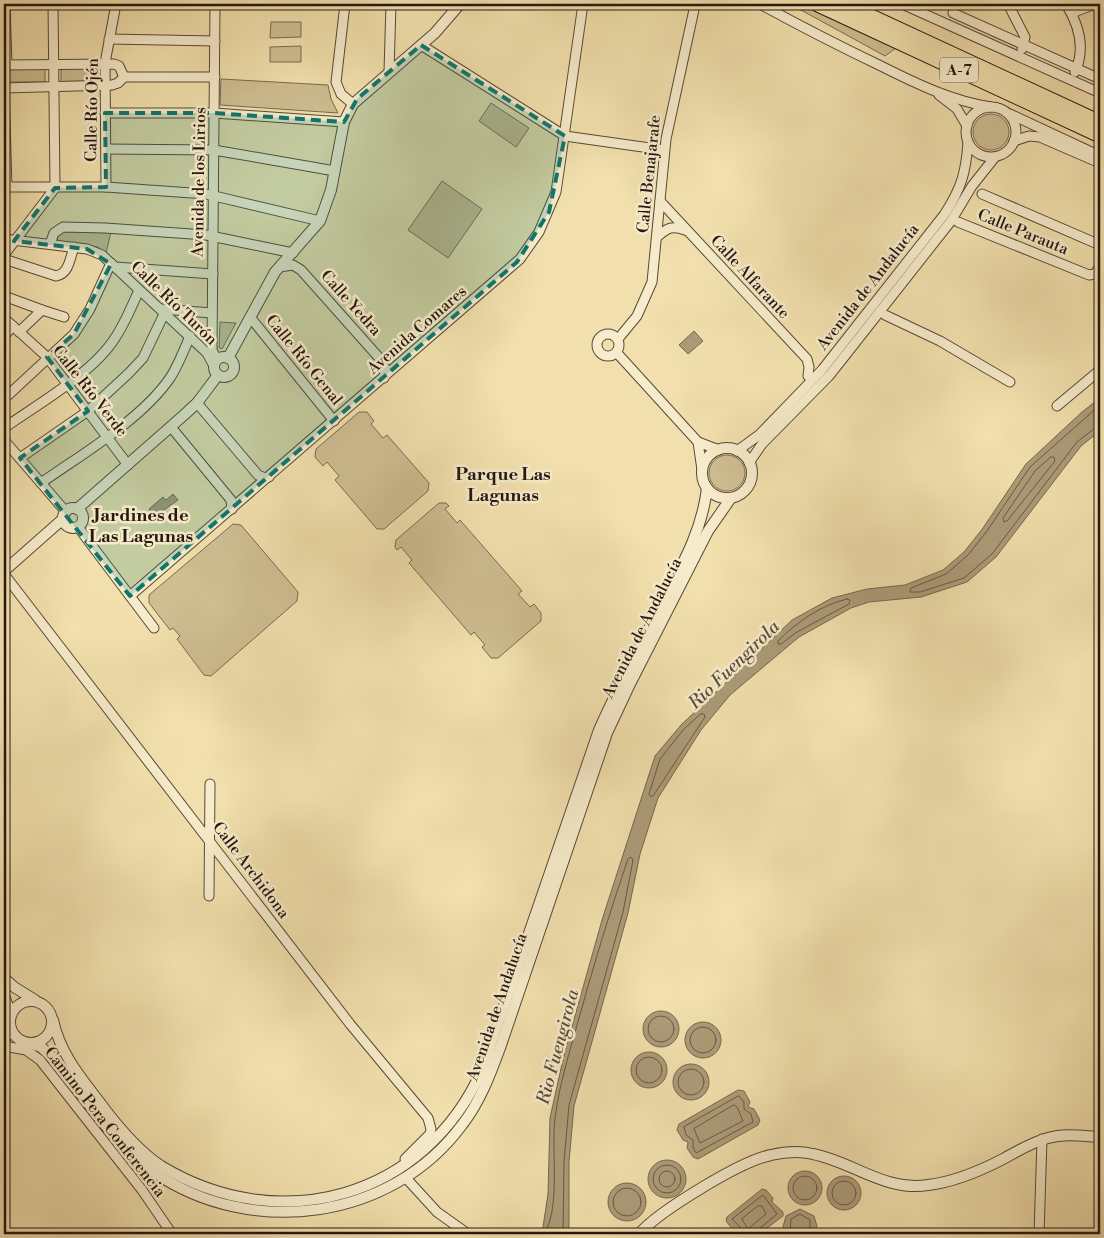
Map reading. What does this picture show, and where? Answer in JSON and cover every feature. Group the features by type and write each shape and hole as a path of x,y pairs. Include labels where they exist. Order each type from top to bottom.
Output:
{"highway":[{"name":"A-7","path":"818,4 1100,135"},
{"name":"A-7","path":"843,4 1100,123"}],"street":[{"path":"5,4 5,65 105,63 119,66 124,76"},
{"path":"4,255 55,188 53,4"},
{"name":"Calle Río Ojén","path":"106,187 105,63 116,4"},
{"name":"Avenida de los Lirios","path":"215,4 212,350 216,367"},
{"path":"345,4 336,82 340,94 354,104"},
{"path":"388,72 391,4"},
{"path":"4,572 65,515 77,509 197,402 216,367 228,358 279,267 320,221 327,204 335,171 344,122 354,104 448,20 460,4"},
{"name":"Avenida Comares","path":"130,596 510,269 526,251 539,232 556,192 583,4"},
{"name":"Calle Benajarafe","path":"618,339 637,316 652,282 664,150 670,115 696,4"},
{"path":"760,4 831,42 932,90 1006,112 1100,156"},
{"path":"902,4 1100,93"},
{"path":"1008,4 1025,37 1019,56"},
{"path":"1066,4 1079,28 1082,49 1072,80"},
{"path":"1072,14 1095,4"},
{"path":"938,20 948,18 952,8 1024,45 1100,79"},
{"path":"109,39 215,41"},
{"path":"421,45 565,136 664,150"},
{"path":"124,76 215,77"},
{"path":"124,76 118,83 104,85 4,88 5,187 106,187 214,196 320,221"},
{"path":"932,90 957,109 967,126 968,142 978,154 995,157 1004,154 1014,141 1015,125 1006,112"},
{"path":"967,126 976,112 991,107"},
{"path":"105,113 214,113 344,122"},
{"path":"1014,141 1029,136 1040,138 1100,163"},
{"name":"Avenida de Andalucía","path":"736,451 759,435 822,370 944,215 955,198 964,178 968,142"},
{"path":"106,149 214,150 335,171"},
{"name":"Avenida de Andalucía","path":"749,463 762,444 841,361 951,221 972,186 995,157"},
{"name":"Calle Parauta","path":"982,194 1100,245"},
{"name":"Calle Alfarante","path":"660,201 807,359 809,366 808,376"},
{"name":"Calle Parauta","path":"958,222 1089,275 1095,274 1100,266"},
{"path":"657,237 668,228 676,226 685,230"},
{"path":"50,244 54,233 63,227 213,237 293,252"},
{"path":"4,239 74,247 99,254 113,265 213,274"},
{"path":"4,259 61,276 65,273 74,247"},
{"path":"4,399 47,357 74,334 90,309 113,265"},
{"name":"Calle Río Turón","path":"113,265 190,336 207,353 216,367"},
{"name":"Calle Yedra","path":"279,267 293,265 301,270 382,361 385,368 384,378"},
{"path":"4,428 68,384 102,355 115,338 139,290"},
{"path":"4,296 64,317"},
{"path":"4,336 42,310"},
{"path":"20,458 88,411 143,358 163,310 212,313"},
{"path":"885,315 940,341 1010,382"},
{"name":"Calle Río Genal","path":"250,317 334,421"},
{"name":"Calle Río Verde","path":"4,318 47,357 128,465"},
{"path":"605,334 612,334 618,339 620,346 617,353 610,357 602,355 597,345 599,338 605,334"},
{"path":"41,483 107,437 154,398 170,377 190,336"},
{"path":"617,353 698,442 719,450 736,451 749,463 752,474 750,483 745,490 730,498 715,495 707,488 698,442"},
{"path":"216,367 225,377 232,372 232,362 228,358"},
{"path":"1057,406 1100,370"},
{"path":"197,402 258,475 265,478 269,477"},
{"path":"171,427 231,500 232,510"},
{"path":"4,440 41,483 65,515 68,526 78,527 154,628"},
{"path":"702,470 709,456 719,450"},
{"name":"Avenida de Andalucía","path":"53,1020 57,1038 66,1057 118,1126 148,1157 186,1181 231,1199 284,1206 323,1202 341,1198 384,1179 418,1158 442,1135 465,1104 474,1087 491,1045 600,730 622,680 694,541 704,508 707,488"},
{"name":"Avenida de Andalucía","path":"28,1043 41,1047 55,1060 107,1126 137,1158 181,1190 208,1201 254,1212 305,1214 343,1207 372,1196 406,1178 449,1141 466,1121 482,1093 500,1048 607,733 708,531 730,498"},
{"path":"77,509 83,516 82,523 78,527"},
{"name":"Calle Archidona","path":"4,572 350,1024 428,1118 431,1129 430,1134 384,1179"},
{"path":"209,896 210,784"},
{"path":"4,978 14,988 48,1007 53,1020 46,1037 36,1042 16,1041 4,1044"},
{"path":"4,996 11,1014 11,1028 4,1044"},
{"path":"11,1014 24,1001 36,1001"},
{"path":"11,1028 17,1037 28,1043"},
{"name":"Camino Pera Conferencia","path":"4,1044 26,1050 40,1060 142,1190 172,1234"},
{"path":"639,1234 665,1210 742,1167 770,1155 785,1152 813,1154 889,1182 916,1187 946,1181 984,1168 1042,1139 1070,1134 1100,1137"},
{"path":"1039,1234 1042,1139"},
{"path":"406,1178 436,1212 468,1234"}],"highlighted area":[{"path":"421,45 565,136 549,212 517,262 130,596 20,458 88,411 47,357 74,334 111,264 87,249 14,241 55,188 106,187 105,113 214,113 344,122 357,99"}],"shaded area":[{"path":"790,4 803,4 896,48 885,56"},
{"path":"271,22 301,22 301,37 270,38"},
{"path":"301,46 301,62 270,62 270,47"},
{"path":"97,67 97,81 61,82 61,68"},
{"path":"45,68 45,82 4,82 4,69"},
{"path":"221,79 328,85 331,99 338,113 220,105"},
{"path":"491,103 529,128 516,147 479,121"},
{"path":"991,114 998,115 1004,119 1008,125 1008,139 1004,145 998,149 991,150 984,149 978,145 974,139 973,132 974,125 978,119 984,115"},
{"path":"442,181 482,209 448,258 408,230"},
{"path":"65,230 111,232 106,253 98,247 57,241 58,235"},
{"path":"220,322 236,323 222,349 219,348"},
{"path":"359,412 367,412 374,421 371,424 383,438 387,435 429,483 428,491 384,529 377,529 335,480 339,476 327,462 323,466 315,457 316,449"},
{"path":"727,455 740,460 745,473 740,486 727,491 714,486 709,473 714,460"},
{"path":"439,503 446,503 449,506 445,509 457,523 460,520 522,591 518,594 530,607 534,604 541,613 541,621 498,658 491,658 482,647 485,645 474,632 471,635 409,563 412,560 401,547 397,550 395,547 396,540"},
{"path":"233,524 241,525 298,592 297,601 211,676 204,675 177,639 180,636 173,628 170,630 149,603 149,595"}],"water":[{"path":"694,331 703,341 688,354 679,345"},
{"path":"1100,398 1100,431 1081,446 996,557 967,582 921,597 869,602 851,608 799,637 730,695 701,730 658,798 640,854 628,913 574,1106 569,1162 569,1230 567,1234 538,1234 543,1227 548,1194 550,1118 564,1055 602,920 655,756 681,725 792,620 832,598 867,589 905,585 943,570 964,552 983,528 1026,464 1082,412"},
{"path":"173,494 178,500 161,512 162,514 157,519 149,509 163,497 166,500"},
{"path":"661,1011 668,1012 674,1016 678,1022 678,1036 674,1042 668,1046 661,1047 654,1046 648,1042 644,1036 643,1029 644,1022 648,1016 654,1012"},
{"path":"703,1022 710,1023 716,1027 720,1033 720,1047 716,1053 710,1057 703,1058 696,1057 690,1053 686,1047 685,1040 686,1033 690,1027 696,1023"},
{"path":"649,1052 656,1053 662,1057 666,1063 666,1077 662,1083 656,1087 649,1088 642,1087 636,1083 632,1077 631,1070 632,1063 636,1057 642,1053"},
{"path":"691,1064 698,1065 704,1069 708,1075 708,1089 704,1095 698,1099 691,1100 684,1099 678,1095 674,1089 673,1082 674,1075 678,1069 684,1065"},
{"path":"738,1090 744,1091 750,1102 748,1107 754,1109 760,1120 758,1125 698,1159 693,1157 687,1148 688,1142 683,1140 677,1130 679,1124"},
{"path":"667,1160 681,1165 686,1179 681,1193 667,1198 653,1193 648,1179 653,1165"},
{"path":"805,1171 817,1176 822,1188 817,1200 805,1205 793,1200 788,1188 793,1176"},
{"path":"844,1176 856,1181 861,1193 856,1205 844,1210 832,1205 827,1193 832,1181"},
{"path":"627,1183 640,1189 646,1202 640,1215 627,1221 614,1215 608,1202 614,1189"},
{"path":"762,1189 766,1190 773,1198 772,1202 783,1212 783,1216 759,1234 736,1234 736,1230 733,1230 726,1221 727,1217"},
{"path":"800,1209 814,1216 817,1226 814,1234 786,1234 783,1227 786,1216"}],"district":[{"name":"Parque Las Lagunas","path":"503,484"},
{"name":"Jardines de Las Lagunas","path":"141,525"}],"water label":[{"name":"Rio Fuengirola","path":"734,665"},
{"name":"Rio Fuengirola","path":"558,1047"}]}
